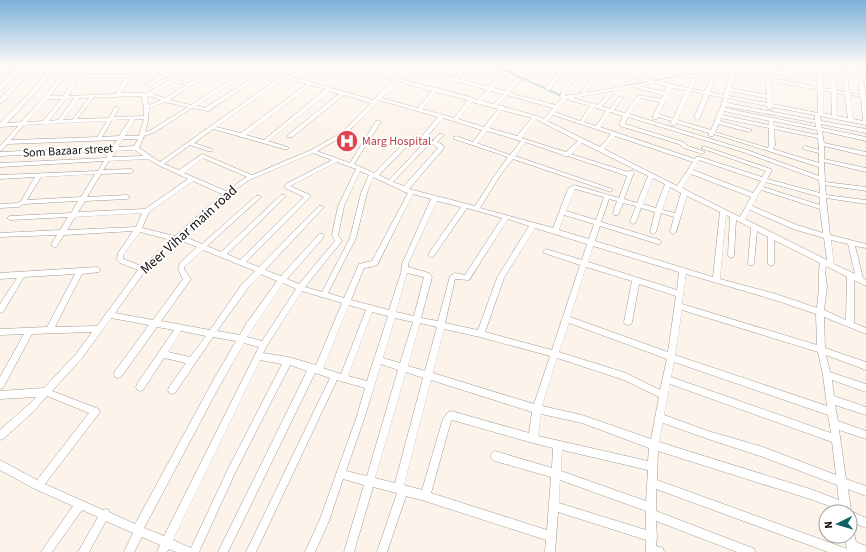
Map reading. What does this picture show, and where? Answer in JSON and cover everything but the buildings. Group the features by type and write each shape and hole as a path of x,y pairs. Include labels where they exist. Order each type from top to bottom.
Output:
{"street":[{"path":"0,102 11,91"},
{"path":"1,125 34,91"},
{"path":"0,149 24,124 51,91"},
{"path":"45,122 70,91"},
{"path":"117,96 120,91"},
{"path":"146,95 154,91"},
{"path":"146,108 165,100 180,91"},
{"path":"6,142 142,136 153,131 216,91"},
{"path":"46,98 77,98 141,94 190,107 208,109 236,91"},
{"path":"160,164 263,91"},
{"path":"242,135 301,91"},
{"path":"264,142 327,91"},
{"path":"335,91 442,116 521,139 630,175"},
{"name":"Meer Vihar main road","path":"0,436 30,409 79,356 143,269 226,194 253,177 313,151 343,134 386,91"},
{"path":"419,110 435,91"},
{"path":"442,91 535,117 863,282"},
{"path":"479,101 489,91"},
{"path":"497,91 557,107"},
{"path":"495,106 510,91"},
{"path":"546,122 568,91"},
{"path":"564,97 599,91"},
{"path":"654,91 667,94"},
{"path":"652,123 668,91"},
{"path":"666,138 688,91"},
{"path":"697,91 866,122 864,97 828,91"},
{"path":"673,232 682,190 689,172 712,132 723,107 727,91"},
{"path":"737,91 769,97"},
{"path":"769,91 772,145 770,149"},
{"path":"820,91 819,123 822,144 822,196 828,237 827,263 822,271 823,287 820,312 821,350 827,376 845,504"},
{"path":"848,91 848,106 851,120"},
{"path":"834,92 835,117"},
{"path":"290,136 343,93"},
{"path":"582,122 596,106 611,93"},
{"path":"697,118 707,93"},
{"path":"146,95 146,117 142,136 136,148 160,164 181,172 226,194"},
{"path":"663,101 642,95 626,115 622,124 623,126 666,138 700,155 764,180 822,196 865,202 866,210"},
{"path":"74,120 92,97"},
{"path":"564,97 745,151 822,181 866,189"},
{"path":"60,121 77,98"},
{"path":"597,128 621,98"},
{"path":"455,120 472,100"},
{"path":"723,107 866,131"},
{"path":"723,107 771,123 821,137"},
{"path":"99,138 117,108"},
{"path":"474,144 502,108"},
{"path":"552,113 614,134 769,170 741,220"},
{"path":"656,115 822,163 866,170"},
{"path":"324,295 353,238 364,193 374,175 411,139 424,137 442,116"},
{"path":"719,116 820,130 866,139"},
{"path":"54,245 134,117"},
{"path":"1,125 146,117"},
{"path":"476,209 497,176 512,157 535,117"},
{"path":"351,165 378,122"},
{"path":"716,122 749,130"},
{"path":"212,127 286,148"},
{"path":"600,150 614,134"},
{"path":"223,552 316,369 361,266 364,264 372,265 375,263 408,191 441,148 441,146 434,143 441,135"},
{"path":"456,138 512,157 609,194 621,201 677,216"},
{"path":"389,183 430,140"},
{"path":"566,154 582,140"},
{"path":"189,143 210,150"},
{"path":"822,144 866,154"},
{"name":"Som Bazaar street","path":"0,154 136,148"},
{"path":"805,148 822,152"},
{"path":"313,151 359,168 408,191 556,231 683,271 776,297 820,312 866,331"},
{"path":"181,172 202,156 253,177"},
{"path":"0,165 149,158"},
{"path":"242,262 308,196 287,187 288,184 337,160"},
{"path":"616,213 634,166"},
{"path":"162,552 166,541 264,345 300,288 339,241 335,235 341,206 359,168"},
{"path":"0,177 131,172"},
{"path":"689,172 755,196"},
{"path":"0,206 19,205 23,202 39,175"},
{"path":"633,222 651,175"},
{"path":"143,269 120,260 120,255 138,229 146,211 193,178"},
{"path":"653,232 658,211 668,183"},
{"path":"556,231 573,188 609,194"},
{"path":"760,188 823,208"},
{"path":"533,439 537,409 591,242 609,194"},
{"path":"223,254 283,196"},
{"path":"23,202 127,197"},
{"path":"118,374 187,278 181,269 181,266 258,197"},
{"path":"310,552 341,474 378,360 405,264 435,198"},
{"path":"431,255 465,206"},
{"path":"172,390 210,333 245,286 321,207"},
{"path":"748,208 795,227 866,246"},
{"path":"10,218 146,211"},
{"path":"716,280 723,211"},
{"path":"563,212 658,242"},
{"path":"731,255 733,216"},
{"path":"382,552 429,376 452,278 455,276 467,278 506,217"},
{"path":"480,334 501,278 533,225"},
{"path":"752,263 754,227"},
{"path":"0,235 138,229 178,238 223,254 300,288 392,314 480,334 555,354 626,377 663,394"},
{"path":"771,235 771,264"},
{"path":"129,552 216,382 242,339 282,279 321,236"},
{"path":"851,243 863,282"},
{"path":"546,252 680,294"},
{"path":"0,276 97,270"},
{"path":"349,552 417,320 428,276 404,270"},
{"path":"49,331 80,271"},
{"path":"654,551 651,511 654,445 679,306 683,271"},
{"path":"0,310 22,275"},
{"path":"850,325 851,275"},
{"path":"628,322 636,280"},
{"path":"679,306 821,350 866,366"},
{"path":"251,552 339,377 370,308"},
{"path":"109,315 242,339 264,345"},
{"path":"566,319 670,357 832,412"},
{"path":"140,387 179,328"},
{"path":"0,332 99,329"},
{"path":"0,385 30,331"},
{"path":"162,354 192,361"},
{"path":"258,356 288,361 370,386"},
{"path":"378,360 537,409 582,419 654,445 810,494 834,504"},
{"path":"194,552 232,470 288,361"},
{"path":"827,376 866,388"},
{"path":"666,379 836,439"},
{"path":"0,395 46,392 96,412 38,486"},
{"path":"830,399 866,411"},
{"path":"425,496 448,417 454,415 533,439 653,467"},
{"path":"659,417 708,435 763,452 866,491"},
{"path":"833,424 866,435"},
{"path":"550,552 558,444"},
{"path":"495,456 556,474 750,552"},
{"path":"0,465 38,486 105,514 188,552"},
{"path":"341,474 425,496 551,537"},
{"path":"652,483 842,552"},
{"path":"46,552 80,504"},
{"path":"554,506 652,537"},
{"path":"83,552 105,514"},
{"path":"851,545 866,551"}],"waterway":[{"path":"550,91 562,96"}],"place":[{"name":"Marg Hospital","path":"347,141"}]}
